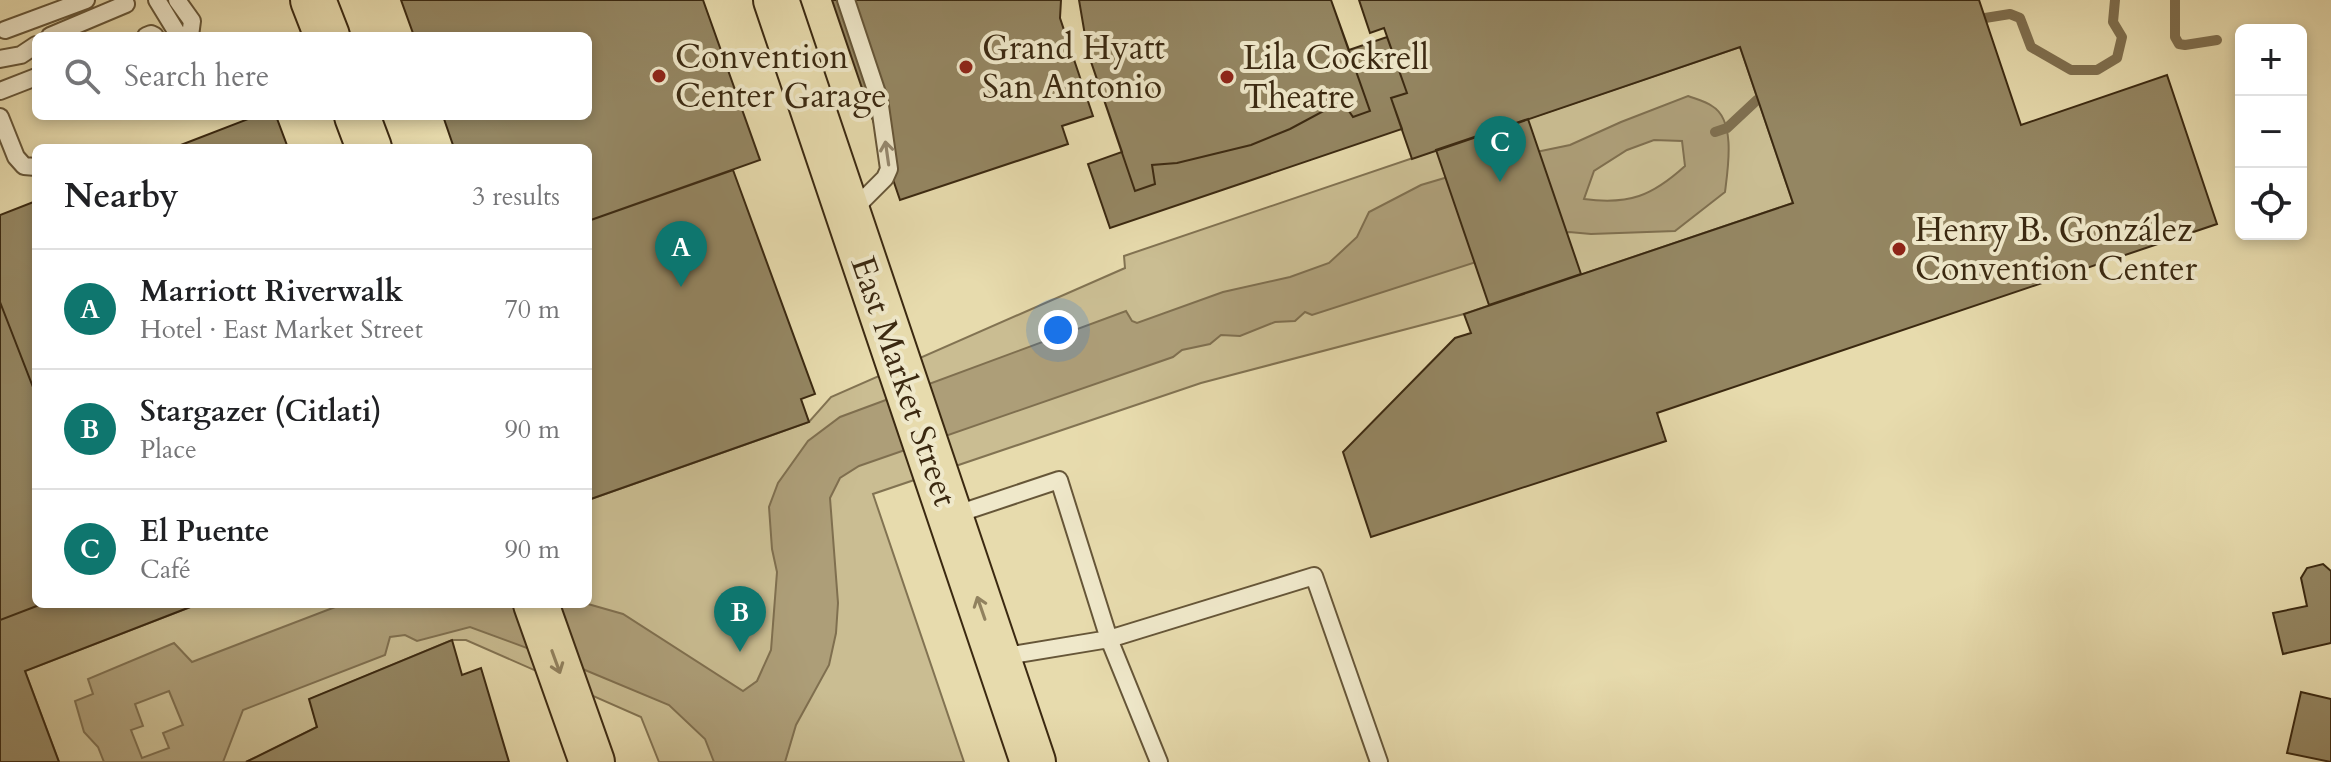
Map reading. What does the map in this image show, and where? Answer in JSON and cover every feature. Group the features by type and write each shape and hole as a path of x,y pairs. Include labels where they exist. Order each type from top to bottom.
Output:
{"main road":[{"path":"313,0 325,32"},
{"name":"East Market Street","path":"776,0 1033,762"},
{"path":"358,120 368,144"},
{"path":"537,608 592,762"}],"lane":[{"path":"5,30 86,0"},
{"path":"157,0 177,32"},
{"path":"177,0 192,21 191,32"},
{"path":"846,0 879,99 889,169 885,178 848,215"},
{"path":"60,32 126,4"},
{"path":"0,59 21,55 32,48"},
{"path":"0,91 32,79"},
{"path":"0,117 16,157 24,166 32,167"},
{"path":"951,516 1059,480 1109,639 1159,762"},
{"path":"998,657 1109,639 1314,576 1379,762"}],"shaded area":[{"path":"1740,47 1793,203 1464,314 1201,383 873,494 964,762 659,762 641,717 466,640 452,640 310,699 317,727 246,762 59,762 25,671 188,608 592,608 592,499 809,422 831,397 1125,268 1124,256"},
{"path":"1688,96 1712,106 1725,122 1729,158 1725,192 1675,231 1569,232 1312,315 1305,312 1295,321 1275,322 1240,336 1221,335 1210,344 1182,350 1173,357 859,466 840,478 830,498 838,603 836,633 829,665 796,725 785,762 714,762 705,739 669,705 470,627 417,641 405,635 390,637 385,655 243,710 223,762 104,762 98,747 84,732 75,701 93,694 88,679 174,643 192,662 333,608 592,608 592,605 623,614 743,691 757,681 771,650 777,572 769,507 778,483 808,441 840,417 1126,311 1137,323 1223,292 1290,277 1329,263 1357,237 1369,212 1421,185 1522,155 1570,145","holes":["1654,140 1682,141 1685,166 1662,185 1627,199 1584,199 1594,171 1627,150","169,691 183,725 163,733 169,748 142,758 131,730 143,726 135,704"]}],"building":[{"name":"Convention Center Garage","path":"401,0 703,0 760,160 592,220 592,144 453,144 444,120 592,120 592,32 413,32"},
{"name":"Grand Hyatt San Antonio","path":"832,0 1061,0 1060,18 1093,116 1062,126 1068,144 900,200"},
{"name":"Lila Cockrell Theatre","path":"1079,0 1331,0 1349,50 1387,37 1407,93 1391,98 1402,129 1110,228 1088,164 1122,152 1088,53"},
{"name":"Lila Cockrell Theatre","path":"1079,0 1331,0 1370,111 1353,117 1342,101 1290,129 1251,145 1177,163 1152,165 1155,184 1135,191 1088,53"},
{"name":"Henry B. González Convention Center","path":"1359,0 1979,0 2021,125 2167,75 2217,224 1657,413 1666,441 1371,537 1343,452 1455,338 1471,333 1464,314 1793,203 1740,47 1412,159 1391,98 1407,93 1384,28 1370,33"},
{"path":"1528,119 1581,274 1489,305 1436,150"},
{"path":"246,120 278,120 286,144 183,144"},
{"path":"733,170 815,394 801,399 809,422 592,499 592,220"},
{"path":"32,203 32,385 0,302 0,215"},
{"path":"0,302 32,385 32,608 0,620"},
{"path":"2323,564 2331,571 2331,643 2283,654 2273,613 2307,606 2301,578 2307,568"},
{"path":"32,608 188,608 25,671 59,762 0,762 0,620"},
{"path":"452,640 462,675 481,668 509,762 246,762 317,727 309,699"},
{"path":"2301,692 2331,699 2331,762 2287,753"}],"waterway":[{"path":"1985,18 2010,14 2020,18 2031,47 2071,70 2097,70 2117,58 2122,37 2113,22 2115,0"},
{"path":"2175,0 2175,37 2179,44 2217,40"},
{"path":"1715,132 1727,128 1757,100"}],"place":[{"name":"Grand Hyatt San Antonio","path":"966,67"},
{"name":"Convention Center Garage","path":"659,76"},
{"name":"Lila Cockrell Theatre","path":"1227,77"},
{"name":"El Puente","path":"1500,182"},
{"name":"Henry B. González Convention Center","path":"1899,249"},
{"name":"Marriott Riverwalk","path":"681,287"},
{"name":"Stargazer (Citlati)","path":"740,652"}]}
